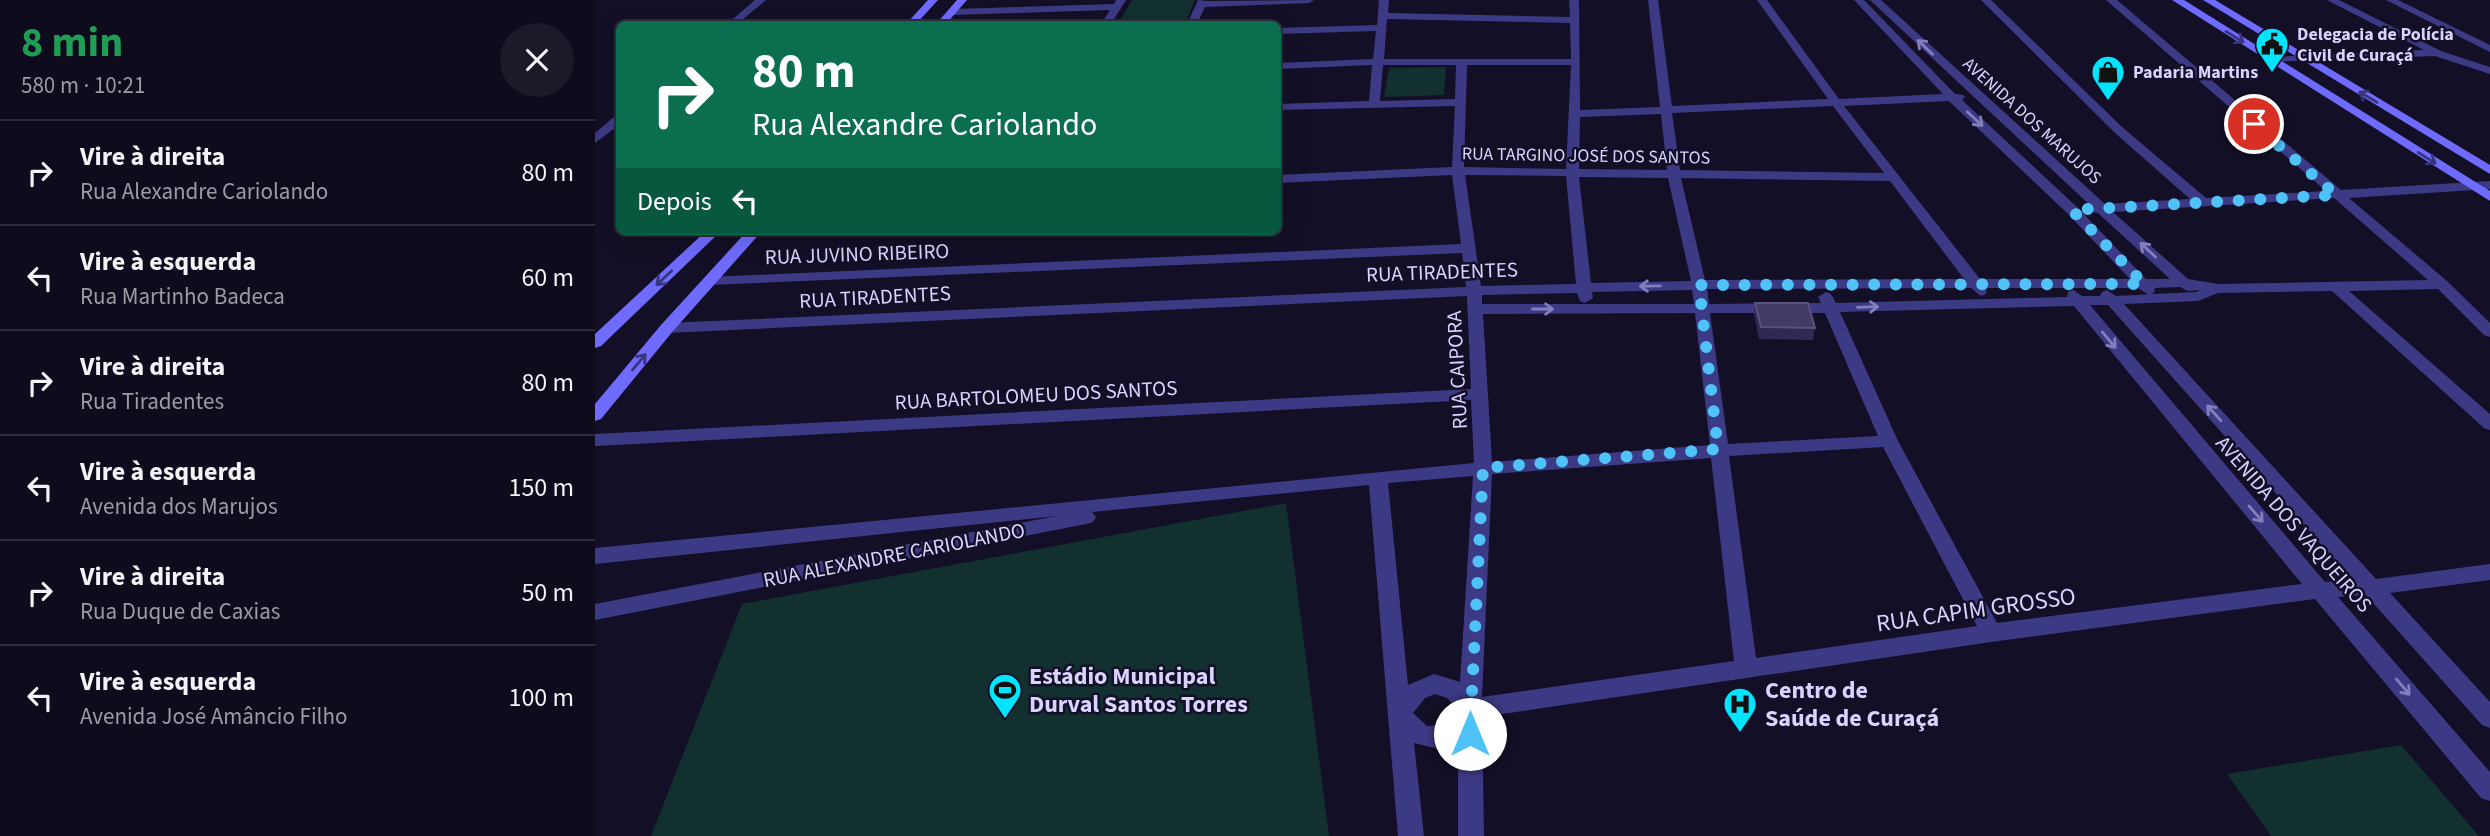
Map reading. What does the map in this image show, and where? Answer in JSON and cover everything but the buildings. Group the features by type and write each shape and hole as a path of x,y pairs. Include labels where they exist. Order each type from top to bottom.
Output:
{"main road":[{"path":"914,21 933,0"},
{"path":"944,21 963,0"},
{"path":"2177,0 2490,197"},
{"path":"2208,0 2490,170"},
{"path":"595,344 710,235"},
{"path":"595,415 667,328 751,235"}],"street":[{"path":"736,21 761,0"},
{"path":"1193,21 1202,2 1309,0"},
{"path":"1374,104 1384,0"},
{"path":"1574,0 1576,62 1572,173 1587,309"},
{"path":"1653,0 1674,175 1702,306 1746,668"},
{"path":"1762,0 1835,101 1990,303"},
{"name":"AVENIDA DOS MARUJOS","path":"1860,0 1952,97 2072,210 2157,299"},
{"name":"AVENIDA DOS MARUJOS","path":"1875,0 2198,296"},
{"path":"1986,0 2091,104 2202,202"},
{"path":"2111,0 2442,284 2490,332"},
{"path":"2332,0 2437,53 2489,69"},
{"path":"2391,0 2490,50"},
{"path":"952,12 1119,3"},
{"path":"1108,21 1119,3"},
{"path":"1383,16 1575,20"},
{"path":"1281,32 1380,28"},
{"path":"2272,60 2437,53"},
{"path":"1281,65 1462,61 1576,62"},
{"name":"RUA CAIPORA","path":"1462,61 1458,171 1474,291 1483,468 1470,709 1471,836"},
{"path":"1575,114 1977,96"},
{"path":"1281,107 1460,102"},
{"path":"595,139 616,121"},
{"path":"595,139 616,137"},
{"name":"RUA TARGINO JOSÉ DOS SANTOS","path":"1281,179 1458,171 1895,177"},
{"path":"2072,210 2490,185"},
{"name":"RUA JUVINO RIBEIRO","path":"709,281 1467,248"},
{"name":"RUA TIRADENTES","path":"2106,293 2144,284 2184,284 2218,289 2442,284"},
{"name":"RUA TIRADENTES","path":"667,328 1474,291 1699,285 1977,285 2073,294"},
{"path":"1822,285 1829,308 1889,442 1991,633"},
{"path":"2337,288 2490,425"},
{"name":"RUA TIRADENTES","path":"1475,309 1702,306 1829,308 1990,303 2106,293 2157,299 2198,296 2218,289"},
{"name":"AVENIDA DOS VAQUEIROS","path":"2106,293 2490,718"},
{"name":"AVENIDA DOS VAQUEIROS","path":"2073,294 2207,458 2490,790"},
{"name":"RUA BARTOLOMEU DOS SANTOS","path":"595,440 1479,394"},
{"name":"RUA ALEXANDRE CARIOLANDO","path":"595,556 1483,468 1718,449 1889,442"},
{"path":"1378,478 1411,836"},
{"name":"RUA ALEXANDRE CARIOLANDO","path":"595,612 1192,497"},
{"name":"RUA CAPIM GROSSO","path":"1470,709 1991,633 2321,590 2373,587 2490,572"},
{"path":"1434,684 1452,688 1460,693 1470,709 1458,726 1440,736 1419,734 1399,714 1417,691 1434,684"}],"green space":[{"path":"1132,0 1195,0 1186,21 1120,21"},
{"path":"1446,67 1444,95 1384,97 1389,68"},
{"name":"Estádio Municipal Durval Santos Torres","path":"1286,503 1329,836 651,836 742,604"},
{"path":"2401,745 2479,836 2271,836 2227,774"}],"place":[{"name":"Delegacia de Polícia Civil de Curaçá","path":"2272,74"},
{"name":"Padaria Martins","path":"2108,102"},
{"name":"Estádio Municipal Durval Santos Torres","path":"1005,720"},
{"name":"Centro de Saúde de Curaçá","path":"1740,734"}],"route":[{"path":"1470,734 1483,468 1718,449 1699,285 2144,284 2072,210 2336,195 2254,124"}]}
